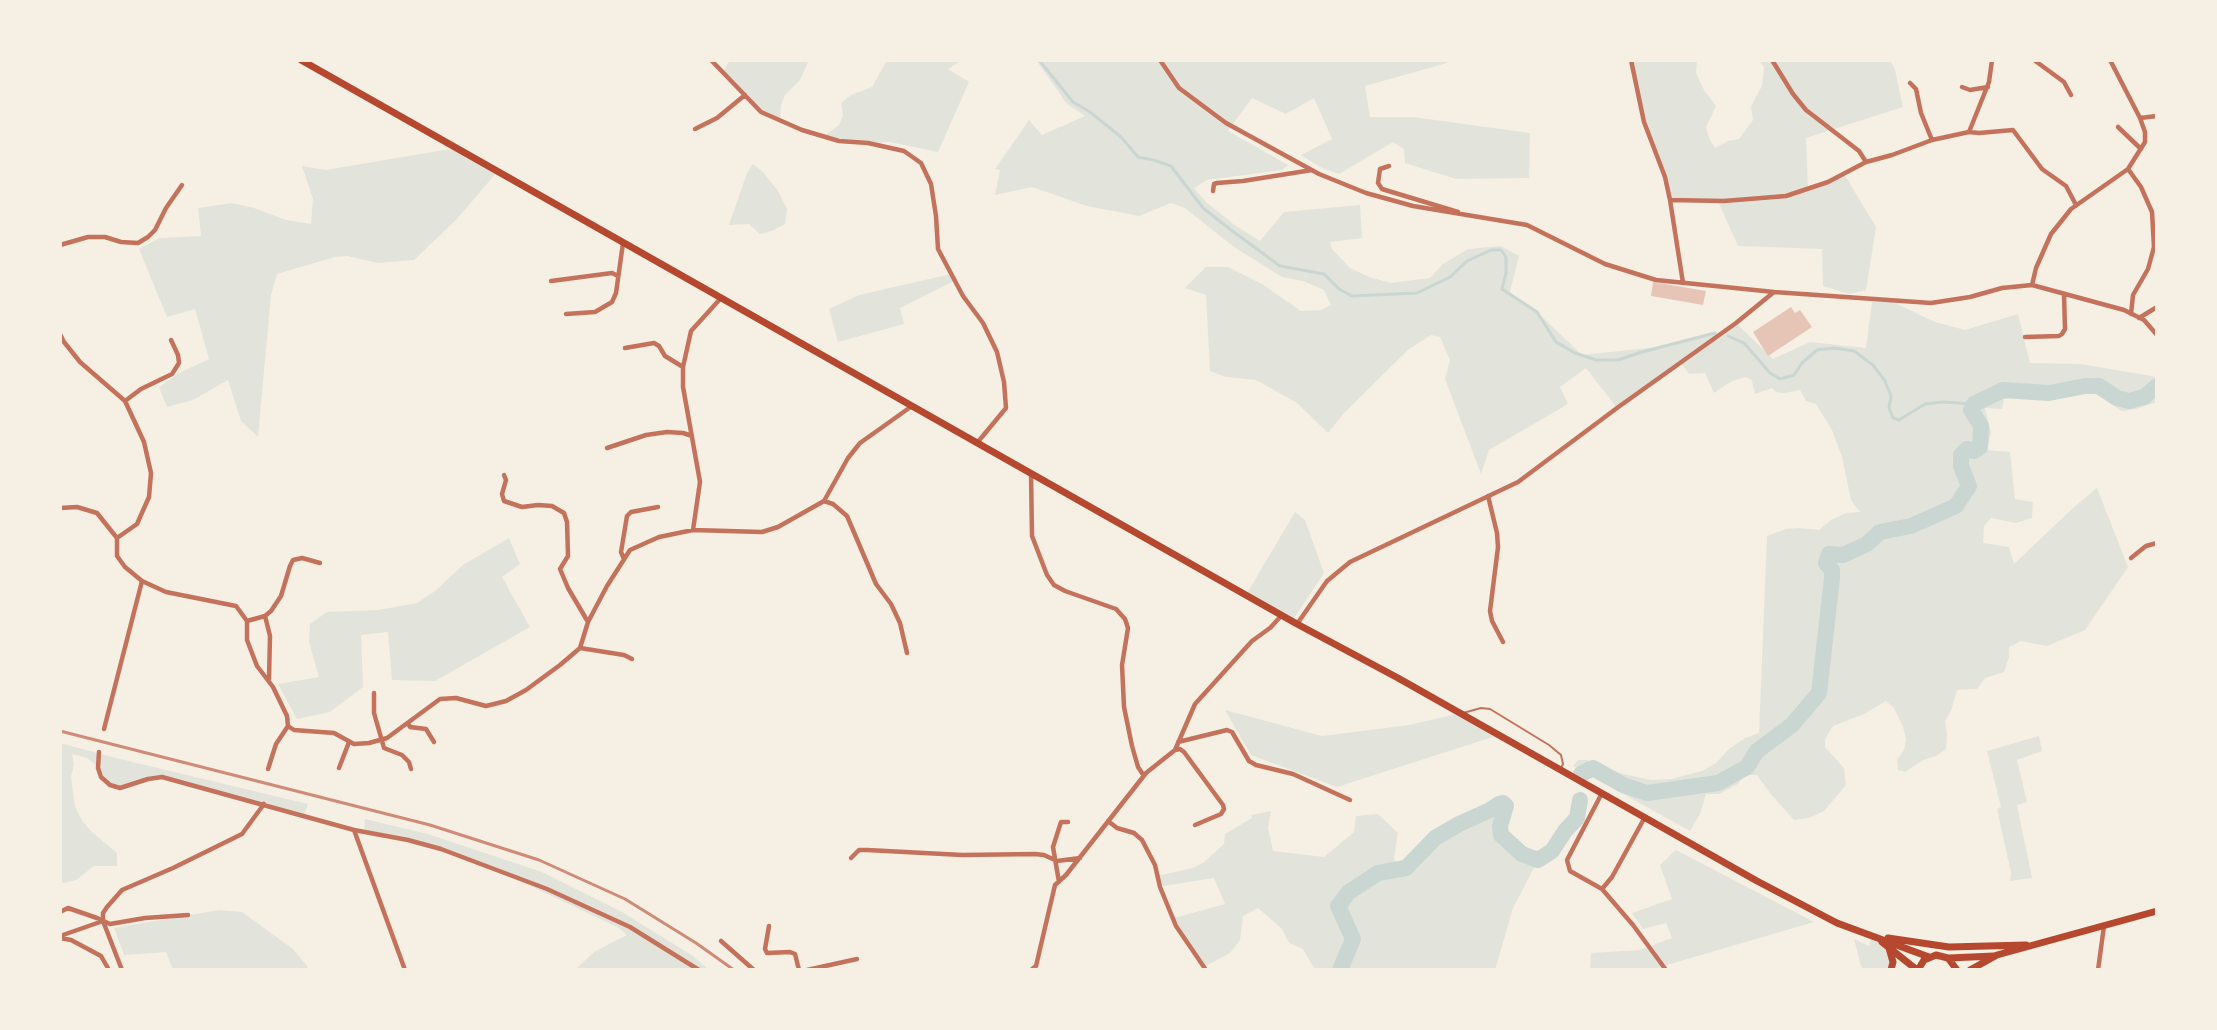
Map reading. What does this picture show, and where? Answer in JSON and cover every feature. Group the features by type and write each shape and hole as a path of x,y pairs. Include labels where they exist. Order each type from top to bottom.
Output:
{"main road":[{"path":"301,60 1281,615 1461,713 1809,910 1929,957 1997,956"},
{"path":"1970,970 1997,956 2157,911"},
{"path":"1875,937 1949,946 2032,946"},
{"path":"1875,937 1917,970 1929,957"},
{"path":"1889,948 1893,962 1891,970"},
{"path":"1948,958 1957,970"}],"street":[{"path":"711,60 761,112 802,130 839,141 868,143 904,151 921,163 931,184 938,249 963,296 983,323 997,352 1004,382 1006,408 977,443"},
{"path":"1160,60 1179,88 1226,123 1312,170 1366,193 1413,206 1527,225 1605,264 1656,280 1774,292 1931,303 1970,297 2002,288 2032,285 2131,314 2157,334"},
{"path":"1631,60 1644,122 1665,177 1683,283"},
{"path":"1772,60 1806,110 1859,151 1866,162"},
{"path":"1969,132 1988,87 1992,60"},
{"path":"2034,60 2064,82 2071,95"},
{"path":"2032,285 2036,268 2051,234 2076,205 2128,169 2145,142 2145,132 2140,118 2110,60"},
{"path":"1910,83 1916,89 1921,113 1932,140"},
{"path":"1962,87 1970,90 1988,87"},
{"path":"694,129 717,118 745,95"},
{"path":"2140,118 2157,116"},
{"path":"2118,126 2141,149"},
{"path":"1670,200 1724,201 1786,196 1828,182 1866,162 1932,140 1969,132 2013,130 2042,169 2066,186 2076,205"},
{"path":"1389,166 1380,169 1378,183 1382,189 1464,214"},
{"path":"2128,169 2141,187 2152,212 2154,247 2148,269 2133,295 2131,314"},
{"path":"1213,191 1214,184 1217,183 1312,170"},
{"path":"60,245 88,237 105,237 121,242 138,243 155,230 166,208 182,185"},
{"path":"566,314 595,312 612,302 616,293 623,243"},
{"path":"551,281 612,273 618,276"},
{"path":"1297,624 1327,581 1350,562 1518,482 1730,327 1774,292"},
{"path":"2025,337 2062,334 2065,329 2064,294"},
{"path":"693,530 700,482 683,387 683,367 691,331 721,298"},
{"path":"2139,318 2157,307"},
{"path":"60,334 80,362 125,401 144,442 151,472 149,497 137,524 117,538"},
{"path":"125,401 141,388 172,374 179,363 171,340"},
{"path":"625,348 654,343 659,346 665,356 683,367"},
{"path":"288,726 294,730 334,734 354,744 369,743 387,738 440,699 456,698 486,706 506,701 543,678 580,648 588,622 630,550 659,537 693,530 762,532 774,529 824,501 848,458 860,443 912,406"},
{"path":"607,448 646,435 667,432 692,436"},
{"path":"1030,473 1032,536 1047,575 1054,585 1116,609 1125,619 1128,628 1122,665 1124,707 1138,767 1144,776"},
{"path":"504,475 506,480 502,494 504,501 522,507 538,504 552,506 564,513 567,522 568,556 560,569 568,588 588,622"},
{"path":"1488,496 1498,547 1490,610 1492,621 1503,642"},
{"path":"824,501 833,504 847,516 876,584 891,604 900,623 906,653"},
{"path":"60,508 77,507 97,513 117,538 117,556 125,567 142,581 166,592 236,606 247,621 247,640 257,666 269,682 287,716 288,726 276,744 268,769"},
{"path":"624,559 621,552 627,516 632,512 658,507"},
{"path":"2131,558 2146,546 2157,543"},
{"path":"247,621 265,616 281,596 293,560 302,558 320,563"},
{"path":"104,729 142,581"},
{"path":"1031,970 1036,966 1055,885 1080,858 1144,776 1175,750 1195,704 1252,641 1270,628 1281,615"},
{"path":"265,616 270,636 269,682"},
{"path":"580,648 624,655 632,659"},
{"path":"374,693 374,713 384,748 402,755 409,762 411,769"},
{"path":"408,723 410,728 426,729 434,742"},
{"path":"1178,742 1227,730 1232,732 1249,761 1256,765 1293,774 1350,800"},
{"path":"339,768 349,742"},
{"path":"1175,750 1180,749 1184,752 1223,805 1224,809 1221,814 1195,825"},
{"path":"99,752 98,768 101,777 110,785 120,788 162,777 354,830 441,849 547,889 630,927 699,970"},
{"path":"1602,793 1567,860 1570,871 1602,890 1633,925 1666,970"},
{"path":"122,970 103,921 103,913 107,907 122,890 242,834 264,804"},
{"path":"1602,890 1612,877 1645,818"},
{"path":"1108,821 1142,840 1155,866 1160,887 1176,926 1206,970"},
{"path":"1059,882 1053,847 1061,822 1068,822"},
{"path":"354,830 405,970"},
{"path":"851,858 859,850 867,850 962,855 1035,854 1057,861 1080,858"},
{"path":"62,909 68,908 110,924 135,919 188,915"},
{"path":"60,937 103,921"},
{"path":"769,926 765,950 767,953 790,952 795,954 799,970"},
{"path":"2098,970 2104,926"},
{"path":"60,937 71,939 101,956 109,970"},
{"path":"722,941 754,970"},
{"path":"807,970 857,959"}],"lane":[{"path":"1461,713 1481,708 1490,709 1549,745 1561,755 1563,764 1560,770"}],"shaded area":[{"path":"730,60 809,60 800,80 785,95 781,105 780,121 761,112 723,72"},
{"path":"887,60 962,60 948,69 969,82 938,152 890,142 868,143 824,136 839,125 843,116 841,103 851,95 872,87"},
{"path":"1036,60 1449,60 1447,63 1365,86 1370,117 1413,117 1530,133 1529,178 1456,179 1405,163 1404,149 1393,142 1339,174 1320,167 1301,155 1332,139 1314,98 1286,114 1252,98 1228,131 1288,165 1282,170 1207,180 1194,188 1206,202 1236,226 1260,241 1284,212 1360,205 1362,238 1330,242 1332,249 1350,268 1369,277 1391,283 1430,278 1443,264 1468,249 1501,246 1519,256 1509,295 1537,312 1582,355 1667,346 1715,333 1723,335 1736,323 1773,359 1810,342 1866,348 1872,302 1891,301 1935,322 1965,330 2018,314 2030,363 2081,364 2157,377 2157,402 2136,409 2122,411 2094,393 2047,399 2016,397 2004,399 2002,409 1985,408 1991,433 1987,450 2010,452 2015,499 2033,502 2032,518 2016,523 1991,518 1984,526 1983,543 2009,547 2014,564 2097,488 2128,567 2085,630 2047,646 2021,641 2009,647 2009,657 2004,672 1985,678 1977,689 1957,690 1951,711 1945,721 1946,749 1936,756 1923,760 1905,772 1898,770 1897,760 1904,750 1906,739 1894,708 1886,701 1864,714 1833,726 1825,739 1825,747 1844,768 1846,785 1824,811 1809,818 1794,820 1757,775 1744,775 1738,784 1719,794 1706,794 1700,814 1690,831 1573,766 1578,760 1587,760 1623,774 1651,780 1671,779 1702,771 1716,763 1729,749 1745,738 1759,733 1767,536 1786,529 1819,530 1831,520 1846,513 1860,512 1851,500 1842,457 1832,430 1816,404 1806,401 1800,390 1784,393 1776,392 1772,388 1755,394 1752,381 1746,377 1732,381 1714,393 1705,373 1689,374 1681,363 1617,408 1586,368 1560,387 1568,404 1489,450 1481,474 1445,379 1450,360 1440,337 1431,335 1409,349 1344,413 1328,433 1297,403 1256,380 1226,377 1210,371 1206,295 1185,288 1206,267 1228,267 1262,284 1301,311 1321,310 1331,305 1324,290 1303,281 1282,277 1234,247 1185,208 1171,203 1139,216 1087,206 1032,187 995,195 1000,170 995,169 1029,120 1042,135 1085,116 1067,104"},
{"path":"1631,60 1697,60 1696,73 1704,90 1716,106 1706,127 1715,148 1728,141 1739,139 1753,120 1751,106 1762,86 1764,67 1758,60 1890,60 1895,70 1903,107 1806,138 1808,190 1844,174 1876,227 1866,290 1849,294 1823,286 1822,249 1738,246 1718,201 1670,200 1664,174 1644,122"},
{"path":"456,148 498,171 456,220 414,260 378,263 347,256 335,257 277,274 271,295 258,437 241,421 228,380 193,400 167,407 159,387 179,373 209,359 195,309 167,317 139,249 160,238 201,236 198,208 232,203 254,208 286,220 311,224 313,199 302,166 326,170"},
{"path":"753,164 763,172 778,191 787,209 785,224 760,234 749,224 729,225 747,173"},
{"path":"951,274 954,281 900,308 904,324 838,342 829,309 859,295"},
{"path":"1295,512 1305,520 1324,573 1292,621 1246,595"},
{"path":"509,538 520,564 502,577 530,627 435,681 392,680 388,632 361,635 363,687 330,712 297,719 278,684 319,677 309,642 310,624 327,612 378,610 417,603 435,591 463,565"},
{"path":"1225,710 1322,736 1409,725 1461,713 1499,735 1337,787 1251,755"},
{"path":"2039,736 2042,751 2017,760 2027,802 2017,805 2032,878 2010,881 2011,873 1997,809 2001,807 1987,751"},
{"path":"60,743 308,804 304,815 162,777 129,787 113,786 101,777 98,767 87,758 72,754 74,764 71,777 75,807 83,822 92,832 117,853 117,866 94,866 76,880 60,884"},
{"path":"1499,804 1506,806 1500,826 1501,835 1522,854 1538,860 1513,908 1495,970 1315,970 1303,949 1289,943 1282,929 1258,908 1243,916 1240,940 1230,953 1204,967 1174,918 1225,904 1214,878 1164,886 1157,876 1193,868 1204,862 1224,844 1225,834 1252,818 1251,815 1271,811 1268,828 1273,851 1324,857 1354,832 1356,816 1378,814 1398,833 1394,858 1398,869 1411,863 1435,838"},
{"path":"365,819 428,834 542,872 622,912 693,956 709,970 577,970 594,952 627,935 619,928 497,870 441,849 364,832"},
{"path":"1676,850 1814,922 1660,967 1661,970 1590,970 1591,953 1640,950 1672,938 1666,923 1643,929 1632,913 1672,899 1660,865"},
{"path":"219,910 242,912 293,949 308,970 173,970 166,952 124,955 114,928"},
{"path":"1872,935 1889,948 1891,970 1864,970 1861,966 1854,939 1869,946"}],"building":[{"path":"1653,282 1706,291 1703,305 1651,296"},
{"path":"1791,307 1795,313 1800,310 1812,327 1768,356 1753,332"}],"waterway":[{"path":"1039,60 1073,102 1090,112 1121,137 1138,157 1171,166 1203,208 1231,230 1280,266 1324,274 1339,289 1352,296 1417,293 1450,277 1467,261 1491,250 1501,250 1506,257 1506,273 1502,289 1537,312 1556,342 1575,353 1596,360 1618,360 1715,333"},
{"path":"1728,336 1744,343 1770,373 1780,379 1794,375 1802,363 1817,350 1834,348 1854,351 1873,365 1885,381 1891,396 1889,408 1893,418 1899,420 1925,404 1943,402 1974,404"},
{"path":"1581,774 1593,768 1623,785 1647,793 1718,783 1747,767 1757,751 1792,725 1819,693 1832,578 1832,570 1826,563 1829,554 1843,555 1867,544 1880,532 1911,526 1956,506 1969,486 1961,466 1961,455 1967,449 1974,451 1980,447 1981,426 1971,410 1974,404 2003,390 2049,393 2085,386 2099,386 2117,398 2129,401 2144,397 2157,386"},
{"path":"1340,970 1353,939 1338,906 1349,892 1378,873 1406,868 1435,838 1503,803 1506,806 1500,826 1501,835 1522,854 1538,860 1552,851 1577,818 1580,800"}],"railway":[{"path":"60,731 430,825 539,860 625,899 696,943 734,970"}]}
